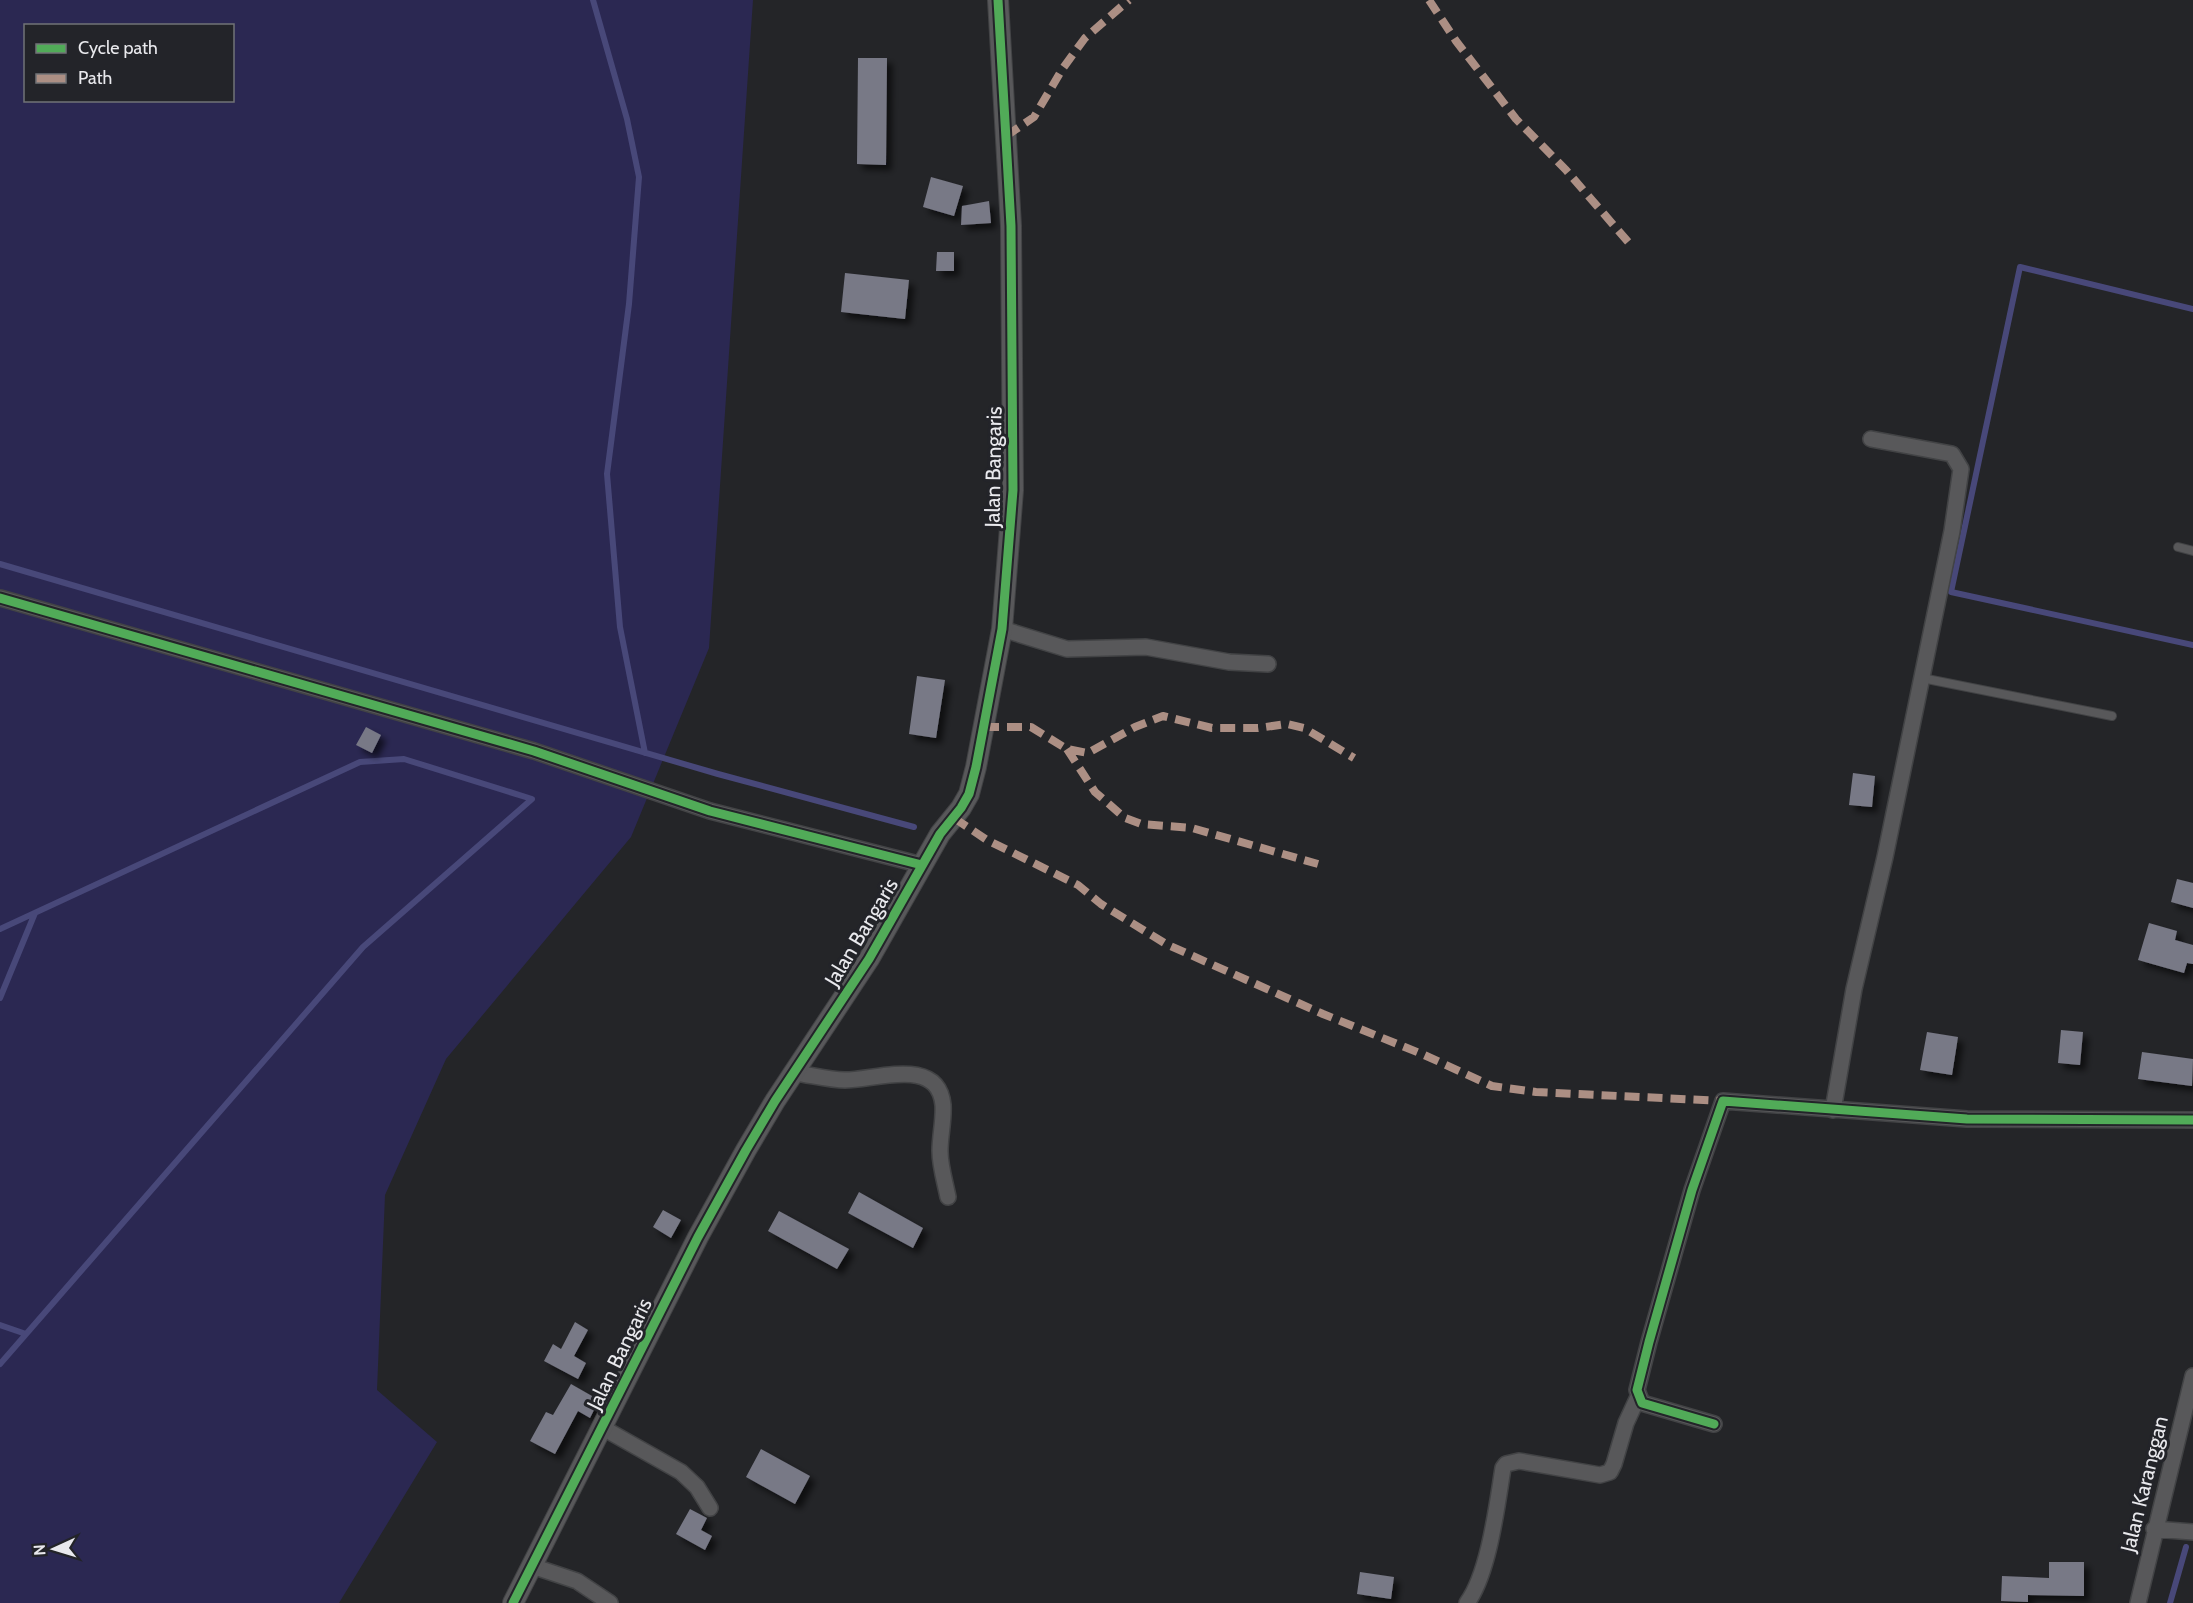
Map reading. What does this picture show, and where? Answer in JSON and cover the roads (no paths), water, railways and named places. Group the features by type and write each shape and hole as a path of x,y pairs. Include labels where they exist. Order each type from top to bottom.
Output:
{"street":[{"name":"Jalan Bangaris","path":"513,1603 698,1237 746,1150 868,959 940,834 969,794 1002,629 1013,490 1011,226 998,0"},
{"path":"1833,1110 1854,989 1885,857 1952,531 1961,469 1952,454 1871,439"},
{"path":"0,598 534,750 710,811 922,865"},
{"path":"1002,629 1067,649 1146,647 1229,662 1268,664"},
{"path":"795,1072 846,1080 905,1074 931,1081 941,1096 943,1107 940,1152 948,1197"},
{"path":"1714,1424 1642,1403 1637,1390 1648,1342 1689,1201 1723,1101 1967,1119 2193,1120"},
{"name":"Jalan Karanggan","path":"2138,1603 2154,1529 2193,1376"},
{"path":"1467,1603 1474,1593 1491,1539 1503,1468 1506,1464 1519,1461 1600,1474 1610,1472 1626,1423 1638,1397"},
{"path":"603,1428 681,1472 696,1487 710,1508"},
{"path":"2154,1529 2193,1532"},
{"path":"532,1566 578,1581 609,1603"}],"lane":[{"path":"2178,547 2193,551"},
{"path":"1922,678 2112,716"}],"waterway":[{"path":"593,0 627,119 639,177 629,304 607,474 620,627 645,753"},
{"path":"2193,309 2020,267 1951,592 2193,645"},
{"path":"0,564 718,774 914,827"},
{"path":"0,929 360,762 404,759 532,799 363,947 0,1364"},
{"path":"0,998 35,913"},
{"path":"0,1325 26,1334"},
{"path":"2170,1603 2186,1547"}]}
